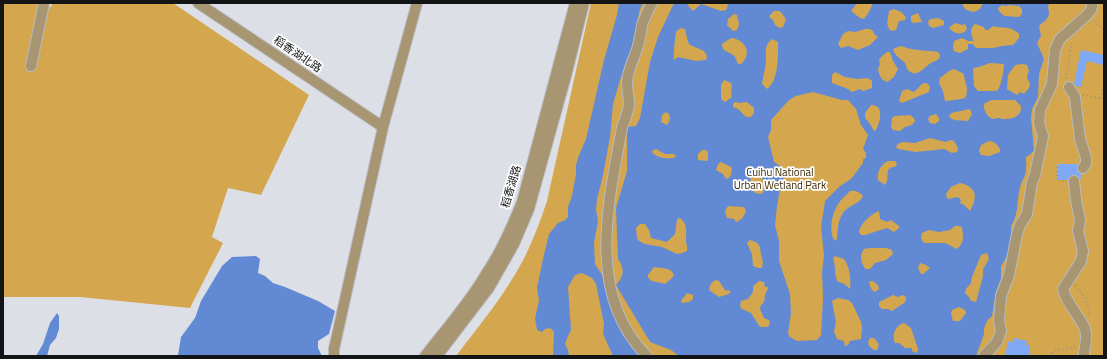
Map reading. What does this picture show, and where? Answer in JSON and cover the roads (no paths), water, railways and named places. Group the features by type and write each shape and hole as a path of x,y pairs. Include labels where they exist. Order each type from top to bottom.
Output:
{"street":[{"path":"31,66 44,3"},
{"name":"稻香湖北路","path":"198,3 383,127"},
{"path":"334,356 334,349 383,127 418,3"},
{"name":"稻香湖路","path":"425,356 486,275 512,227 522,202 575,3"},
{"name":"稻香湖路","path":"437,356 492,283 514,244 529,209 566,76 584,3"},
{"path":"647,356 634,340 615,308 609,286 606,252 606,228 623,127 629,104 627,80 639,44 642,25 652,3"},
{"path":"984,356 998,342 1001,331 999,320 1001,296 1009,275 1017,234 1020,225 1027,214 1030,191 1043,136 1039,123 1040,110 1052,84 1055,50 1060,39 1087,15 1091,10 1093,3"},
{"path":"1069,87 1075,97 1079,130 1086,158 1086,163 1083,168"},
{"path":"1074,181 1080,220 1078,231 1083,251 1081,260 1063,289 1064,294 1085,330 1084,351"}],"water":[{"path":"619,3 643,3 640,9 627,66 621,77 613,104 610,137 597,199 596,210 598,221 594,243 595,264 602,275 605,287 639,356 613,356 603,334 604,324 596,284 592,278 582,273 575,275 568,287 571,330 565,344 569,356 553,356 554,332 550,328 545,329 542,332 537,330 535,318 539,301 537,288 549,234 558,223 568,217 568,207 572,196 576,165 586,139"},
{"path":"674,3 687,3 693,11 701,4 721,11 726,10 728,5 727,3 857,3 851,11 860,18 864,19 873,3 960,3 969,11 974,12 980,9 983,3 1051,3 1048,7 1048,17 1039,26 1041,36 1037,43 1044,59 1039,74 1038,97 1032,109 1031,118 1034,150 1026,157 1026,173 1021,183 1016,216 1011,226 1012,242 1001,266 1001,279 996,292 992,316 987,321 984,328 984,334 976,356 679,356 671,350 650,342 616,285 621,279 623,269 618,259 616,208 627,171 627,127 636,126 640,118 650,62 658,37","holes":["1003,5 1019,6 1022,9 1022,14 1019,17 1004,16 998,10 999,7","894,9 901,12 906,17 905,20 899,21 896,30 891,31 887,22 889,11","774,11 780,11 786,19 783,27 780,28 775,25 769,16","918,13 922,22 913,23 911,21 911,16","734,14 737,15 739,24 737,30 733,31 727,25 728,19","938,18 944,21 944,25 933,28 929,26 928,21","955,23 962,25 965,24 967,29 963,33 953,32 949,28","975,24 984,27 985,30 988,30 993,26 1009,28 1019,34 1019,38 1013,45 993,48 976,48 973,44 968,44 968,49 960,53 954,51 954,41 962,38 968,41 974,41 971,30","681,28 685,29 690,45 704,51 707,56 706,60 696,61 678,57 674,60 677,31","870,29 878,37 870,45 858,50 848,46 841,48 838,44 843,34 848,31 855,32","731,38 740,41 746,48 747,52 745,60 741,64 738,64 734,56 723,49 722,44","772,39 778,42 776,74 774,80 767,89 762,84 766,62 766,52 769,41","901,46 915,50 938,52 940,55 939,59 918,73 912,73 908,70 905,63 896,55 893,49","887,52 890,52 898,69 894,77 887,82 882,79 878,69 880,64 879,60","990,63 1004,64 1001,82 997,91 978,91 974,86 973,68","1023,64 1027,65 1029,70 1027,77 1030,84 1029,88 1024,94 1020,92 1017,95 1007,89 1008,75 1015,65","954,69 964,74 967,92 965,98 945,101 943,91 939,83 940,78","835,72 845,77 857,79 868,78 872,81 872,88 863,91 860,89 852,92 832,83 832,75","724,80 731,83 732,97 725,102 721,99 721,85","925,83 930,87 929,92 902,103 899,101 902,91 907,89 914,92","813,92 842,100 848,100 856,109 861,125 868,135 863,149 866,153 866,158 863,159 863,163 851,179 840,186 825,201 821,227 824,255 822,272 823,298 821,335 817,340 797,341 788,334 791,313 790,294 779,261 779,241 775,225 781,184 786,174 782,167 774,162 768,137 771,130 771,120 789,100 796,96","991,100 1015,100 1021,106 1018,115 1011,118 992,119 986,113 984,104","735,102 747,102 754,108 754,113 751,117 746,117 738,109 733,107 733,104","871,105 875,106 880,111 880,119 876,130 874,131 865,118 865,113","970,109 972,114 968,121 954,120 949,117 951,113","666,112 669,114 670,120 667,125 661,122 662,115","936,114 939,121 935,124 930,123 928,119 930,116","910,115 914,118 915,121 912,125 905,127 900,131 893,130 891,127 892,118 895,116","930,138 946,142 950,140 954,141 958,148 957,152 952,153 944,149 916,152 898,149 896,147 902,142 915,143","989,141 997,144 1000,152 989,156 981,155 979,151 981,145","656,149 665,154 674,154 676,157 661,157 653,154 652,151","702,150 708,151 708,161 698,160 698,154","888,161 895,161 897,164 895,167 888,170 885,185 878,180 881,166","721,162 731,167 731,175 726,179 723,174 716,170 718,164","751,176 762,177 765,184 762,193 755,193 749,186","960,183 970,187 973,190 975,197 970,211 960,203 961,200 956,197 949,199 947,198 946,194 951,187","850,191 860,193 863,196 859,201 843,212 837,239 835,241 831,227 834,211","728,206 744,207 746,211 742,218 736,222 734,219 727,218 725,211","879,211 880,219 887,222 891,220 900,227 894,232 887,228 861,235 859,232 864,222 870,216","680,218 683,220 685,226 687,251 677,254 662,247 645,244 639,241 637,238 636,228 640,224 645,224 649,230 651,238 667,242 675,234 677,219","955,226 962,227 962,242 957,249 945,243 924,243 921,238 922,233 929,230 939,232 950,230","750,240 757,243 760,247 763,264 762,268 753,266 752,254 747,243","870,248 886,248 892,250 893,254 886,260 875,263 870,269 865,269 861,259 861,254 864,249","987,253 989,259 983,269 983,276 976,302 971,301 965,293 966,289 971,283 981,255","835,256 844,259 848,266 850,273 850,289 843,283 838,282 833,258","920,263 930,268 921,274 918,268","654,267 665,268 672,272 674,275 665,284 652,281 648,278 648,275","716,280 719,281 725,290 731,291 729,294 719,297 709,290 710,285","759,281 764,282 765,287 768,288 764,302 760,309 764,318 769,320 770,323 768,327 760,327 751,313 742,309 740,306 741,301 748,299 753,292 753,286","870,281 873,281 878,285 879,289 875,292 869,284","687,293 693,295 693,299 689,302 682,303 681,301","893,295 898,297 903,295 906,297 904,303 892,311 882,309 879,306 879,302","838,298 848,300 852,303 862,327 861,339 850,341 848,345 845,346 844,341 837,339 834,332 836,322 832,301","959,307 965,310 966,313 960,321 953,321 951,314 952,310","904,323 911,328 918,349 917,353 912,351 912,348 905,348 899,343 895,343 894,334 901,324","870,338 874,338 879,344 877,350 874,350 869,346 868,342"]},
{"path":"256,256 260,259 258,273 265,276 273,283 318,301 335,311 329,334 318,341 318,348 322,356 172,356 178,355 181,337 195,318 201,301 222,266 232,257"},
{"path":"57,313 59,316 59,329 56,338 50,345 47,356 36,356 43,344 50,323"}],"park label":[{"name":"Cuihu National Urban Wetland Park","path":"780,179"}]}
